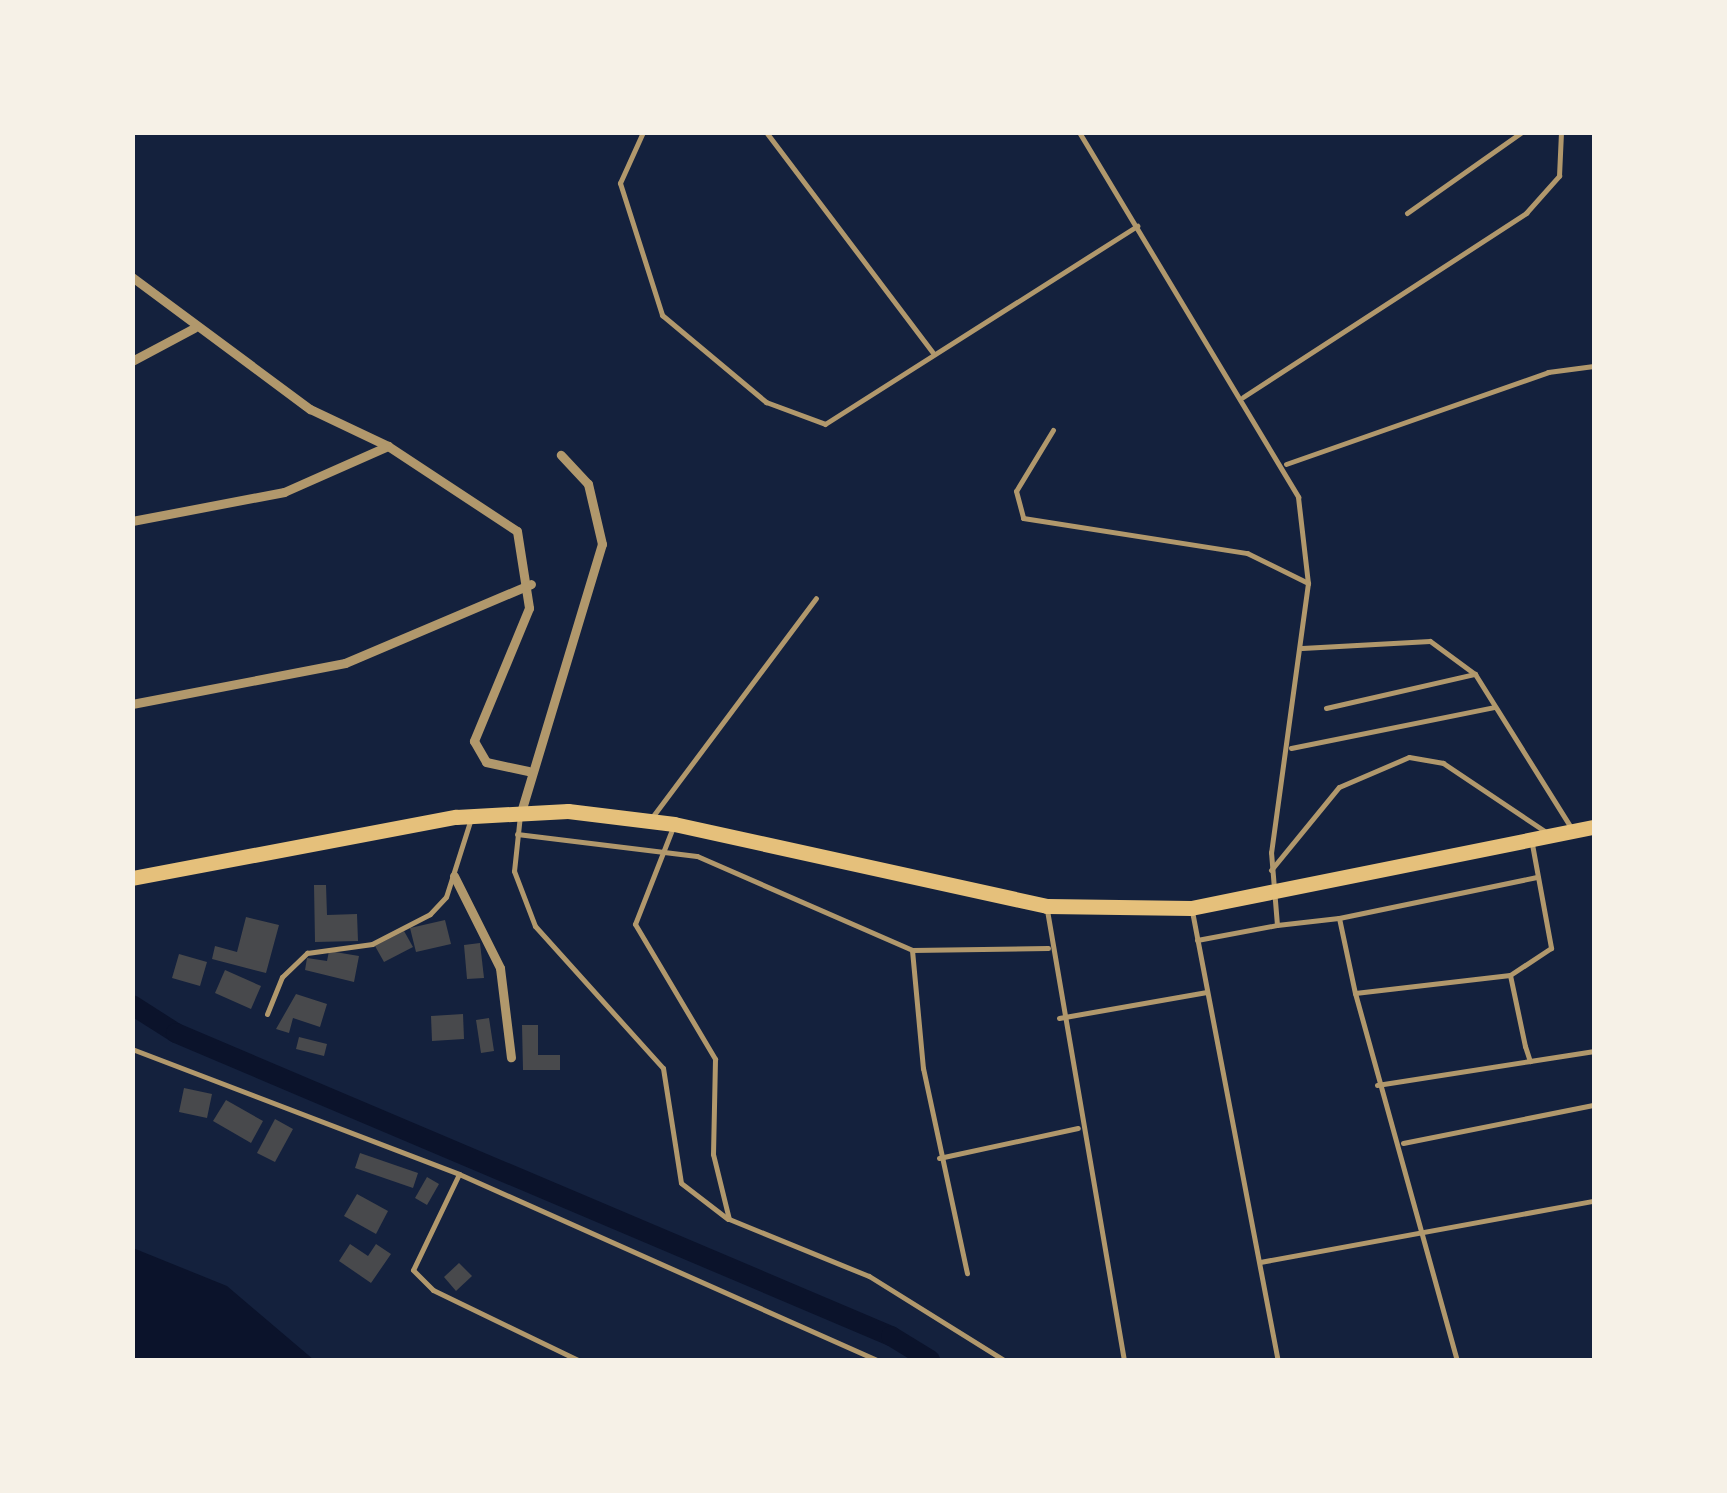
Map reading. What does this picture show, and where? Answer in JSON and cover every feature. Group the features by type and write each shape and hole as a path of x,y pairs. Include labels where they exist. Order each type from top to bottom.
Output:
{"highway":[{"path":"132,878 472,816 521,812 674,824 1047,906 1191,908 1271,899 1594,828"}],"street":[{"path":"132,278 194,328 310,409 388,446 517,532 531,584 522,632 474,741 486,762 528,771"},
{"path":"132,360 194,328"},
{"path":"132,521 284,492 388,446"},
{"path":"521,812 528,771 582,631 602,544 588,484 562,455"},
{"path":"132,704 345,662 531,584"},
{"path":"454,876 500,968 511,1057"}],"lane":[{"path":"642,132 620,183 662,316 766,402 825,424 1137,226"},
{"path":"766,132 933,353"},
{"path":"1079,132 1286,464 1308,583 1291,748 1271,870 1271,899 1277,924"},
{"path":"1407,212 1512,135 1522,132"},
{"path":"1243,397 1526,213 1560,176 1561,132"},
{"path":"1286,464 1548,372 1594,366"},
{"path":"1053,430 1016,490 1024,518 1247,554 1308,583"},
{"path":"650,821 816,598"},
{"path":"1302,648 1430,641 1475,674 1574,831"},
{"path":"1326,708 1475,674"},
{"path":"1291,748 1494,707"},
{"path":"1271,870 1339,787 1410,756 1443,763 1553,836"},
{"path":"521,812 514,871 535,926 662,1068 681,1183 729,1219 869,1276 1004,1360"},
{"path":"267,1014 294,962 372,944 430,914 454,876 472,816"},
{"path":"674,824 635,924 715,1059 713,1154 729,1219"},
{"path":"517,834 664,848 912,950 1048,948"},
{"path":"1355,993 1510,974 1549,955 1531,840"},
{"path":"1197,940 1277,924 1339,918 1538,876"},
{"path":"1047,906 1048,948 1058,1018 1124,1360"},
{"path":"1191,908 1278,1360"},
{"path":"1339,918 1378,1085 1403,1142 1457,1360"},
{"path":"912,950 939,1158 966,1273"},
{"path":"1510,974 1530,1061"},
{"path":"1058,1018 1207,992"},
{"path":"132,1048 459,1174 877,1360"},
{"path":"1378,1085 1594,1051"},
{"path":"1403,1142 1594,1105"},
{"path":"939,1158 1078,1128"},
{"path":"459,1174 413,1270 433,1290 578,1360"},
{"path":"1260,1262 1594,1201"}],"water":[{"path":"133,1248 227,1286 314,1360 133,1360"}],"building":[{"path":"314,885 326,885 327,915 357,914 358,941 315,942"},
{"path":"246,917 279,925 266,973 212,959 215,946 237,952"},
{"path":"445,920 451,944 416,952 410,928"},
{"path":"404,931 413,947 384,962 375,946"},
{"path":"480,943 484,978 467,979 464,945"},
{"path":"329,951 359,956 354,982 305,970 307,958 327,961"},
{"path":"179,954 207,962 200,986 172,978"},
{"path":"225,970 261,986 251,1009 215,993"},
{"path":"296,994 327,1004 320,1027 293,1018 289,1033 276,1029"},
{"path":"463,1014 464,1039 432,1041 431,1016"},
{"path":"489,1018 494,1051 481,1053 476,1020"},
{"path":"522,1025 538,1025 538,1055 560,1055 560,1070 523,1070"},
{"path":"299,1037 327,1044 324,1056 296,1049"},
{"path":"184,1088 212,1094 207,1118 179,1112"},
{"path":"226,1100 263,1121 251,1143 213,1121"},
{"path":"275,1119 293,1129 275,1162 257,1153"},
{"path":"360,1153 418,1173 413,1188 355,1168"},
{"path":"427,1177 439,1184 427,1205 415,1198"},
{"path":"357,1194 388,1211 376,1234 344,1216"},
{"path":"350,1244 368,1256 376,1244 391,1254 371,1283 339,1261"},
{"path":"459,1263 472,1276 456,1291 444,1277"}],"waterway":[{"path":"132,1005 176,1033 891,1336 930,1360"}]}
